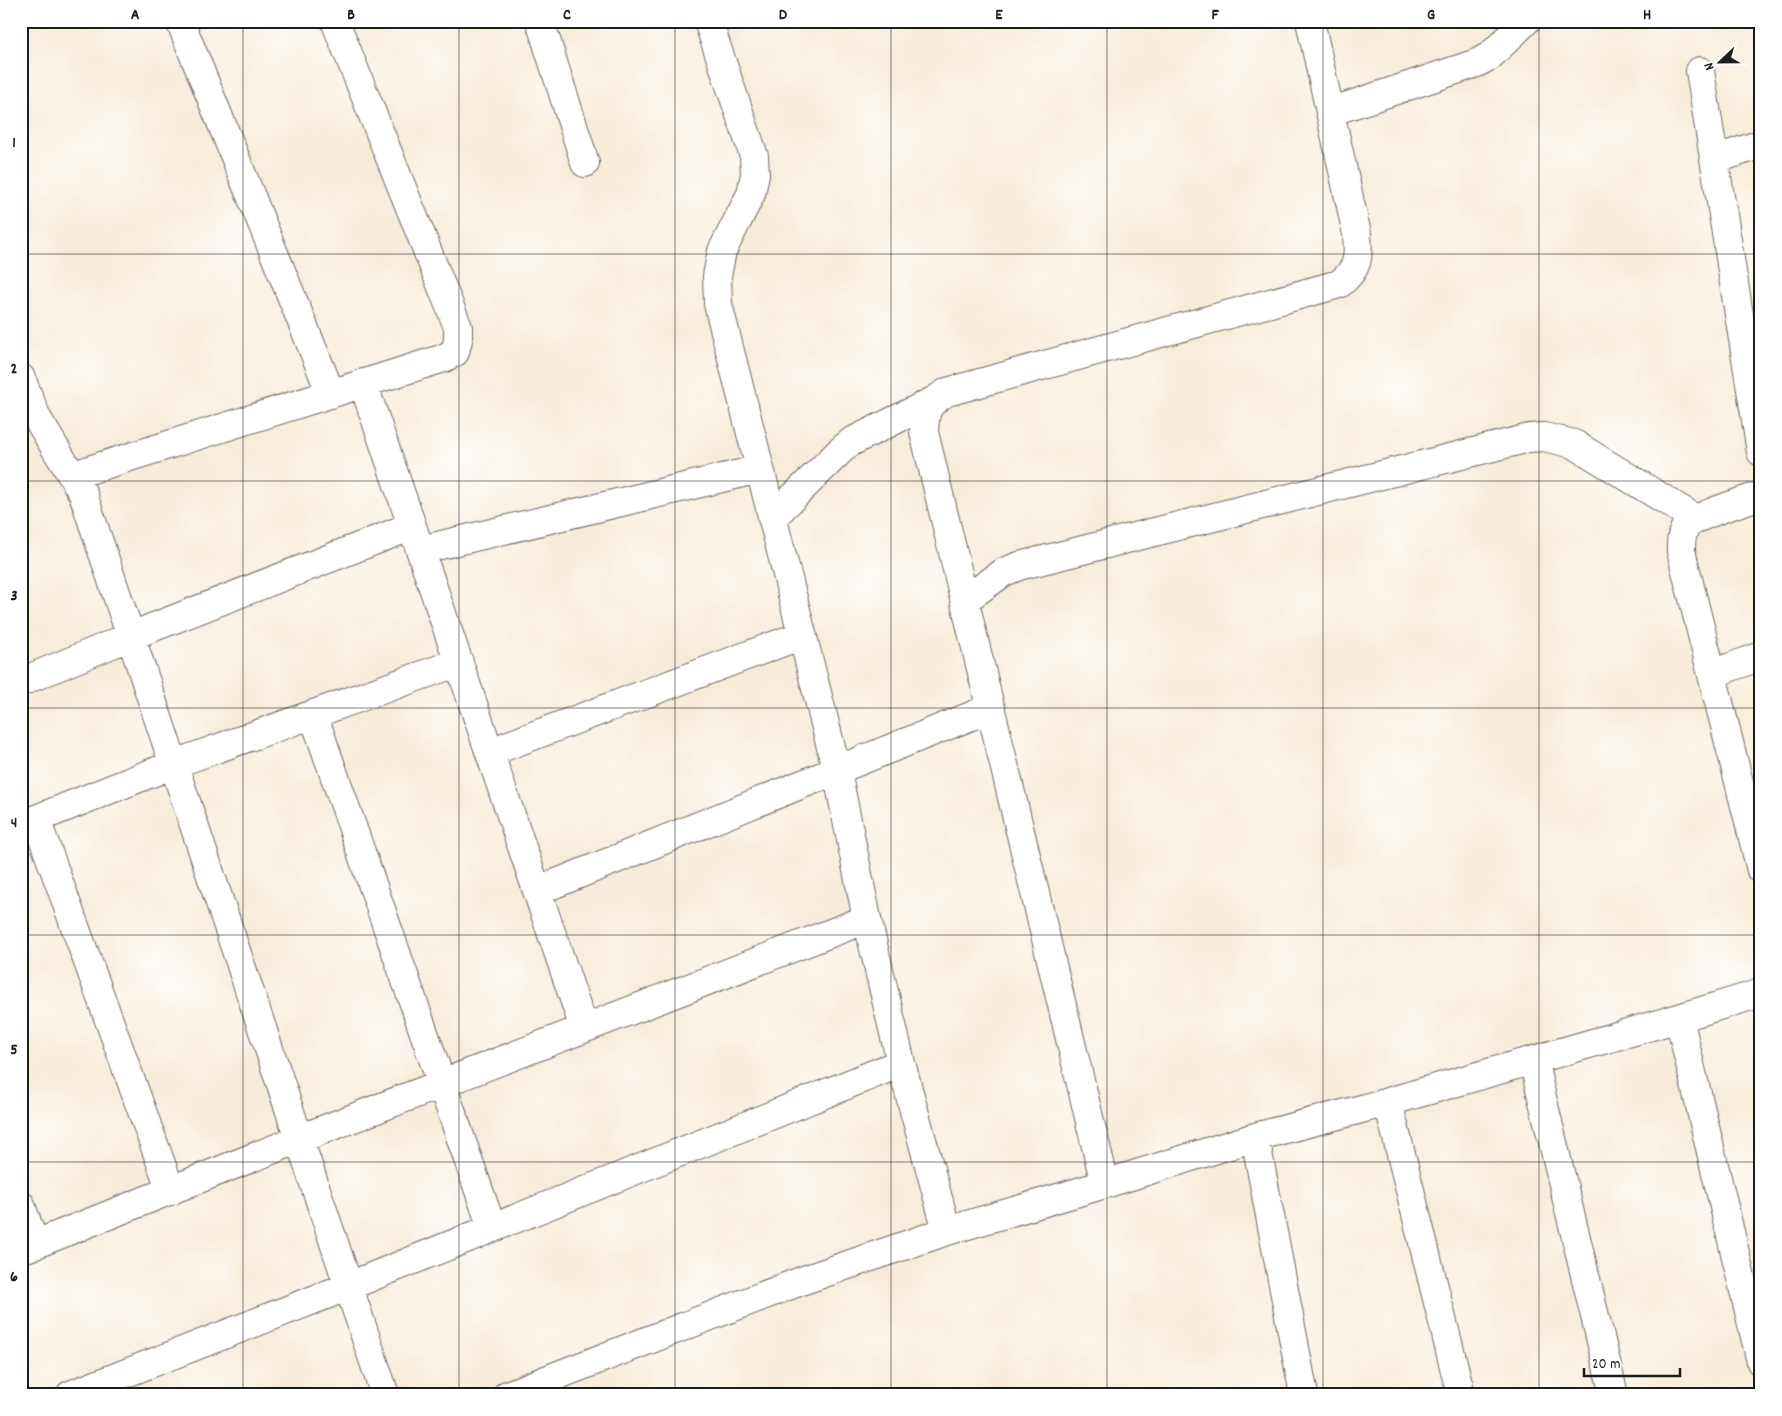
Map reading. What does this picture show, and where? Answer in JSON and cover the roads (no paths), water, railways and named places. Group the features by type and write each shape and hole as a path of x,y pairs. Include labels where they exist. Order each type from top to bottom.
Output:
{"street":[{"path":"180,21 331,394"},
{"path":"73,475 444,358 455,352 458,340 458,327 335,21"},
{"path":"540,21 585,163"},
{"path":"708,21 754,156 755,174 751,194 722,251 717,276 718,304 837,771 867,918 901,1063 947,1231"},
{"path":"772,518 840,450 851,442 947,392 1340,284 1349,277 1356,265 1359,251 1357,234 1310,21"},
{"path":"1330,112 1477,63 1490,56 1526,21"},
{"path":"1700,71 1761,452"},
{"path":"1714,160 1761,144"},
{"path":"21,378 37,418 83,494 385,1395"},
{"path":"364,383 584,1028"},
{"path":"933,400 924,415 924,432 1105,1184"},
{"path":"965,600 1004,572 1019,566 1529,438 1560,439 1574,444 1696,519"},
{"path":"21,682 131,636 416,538 760,469"},
{"path":"1761,496 1696,519 1686,526 1682,537 1681,551 1761,870"},
{"path":"490,752 802,635"},
{"path":"1712,674 1761,656"},
{"path":"171,1191 29,822 174,764 459,662"},
{"path":"537,891 991,708"},
{"path":"313,714 492,1228"},
{"path":"21,1205 28,1248 300,1139 867,918"},
{"path":"507,1395 801,1281 947,1231 1255,1137 1388,1102 1761,993"},
{"path":"1680,1018 1761,1362"},
{"path":"1533,1060 1614,1395"},
{"path":"70,1395 349,1286 901,1063"},
{"path":"1388,1102 1461,1395"},
{"path":"1255,1137 1304,1395"}]}
